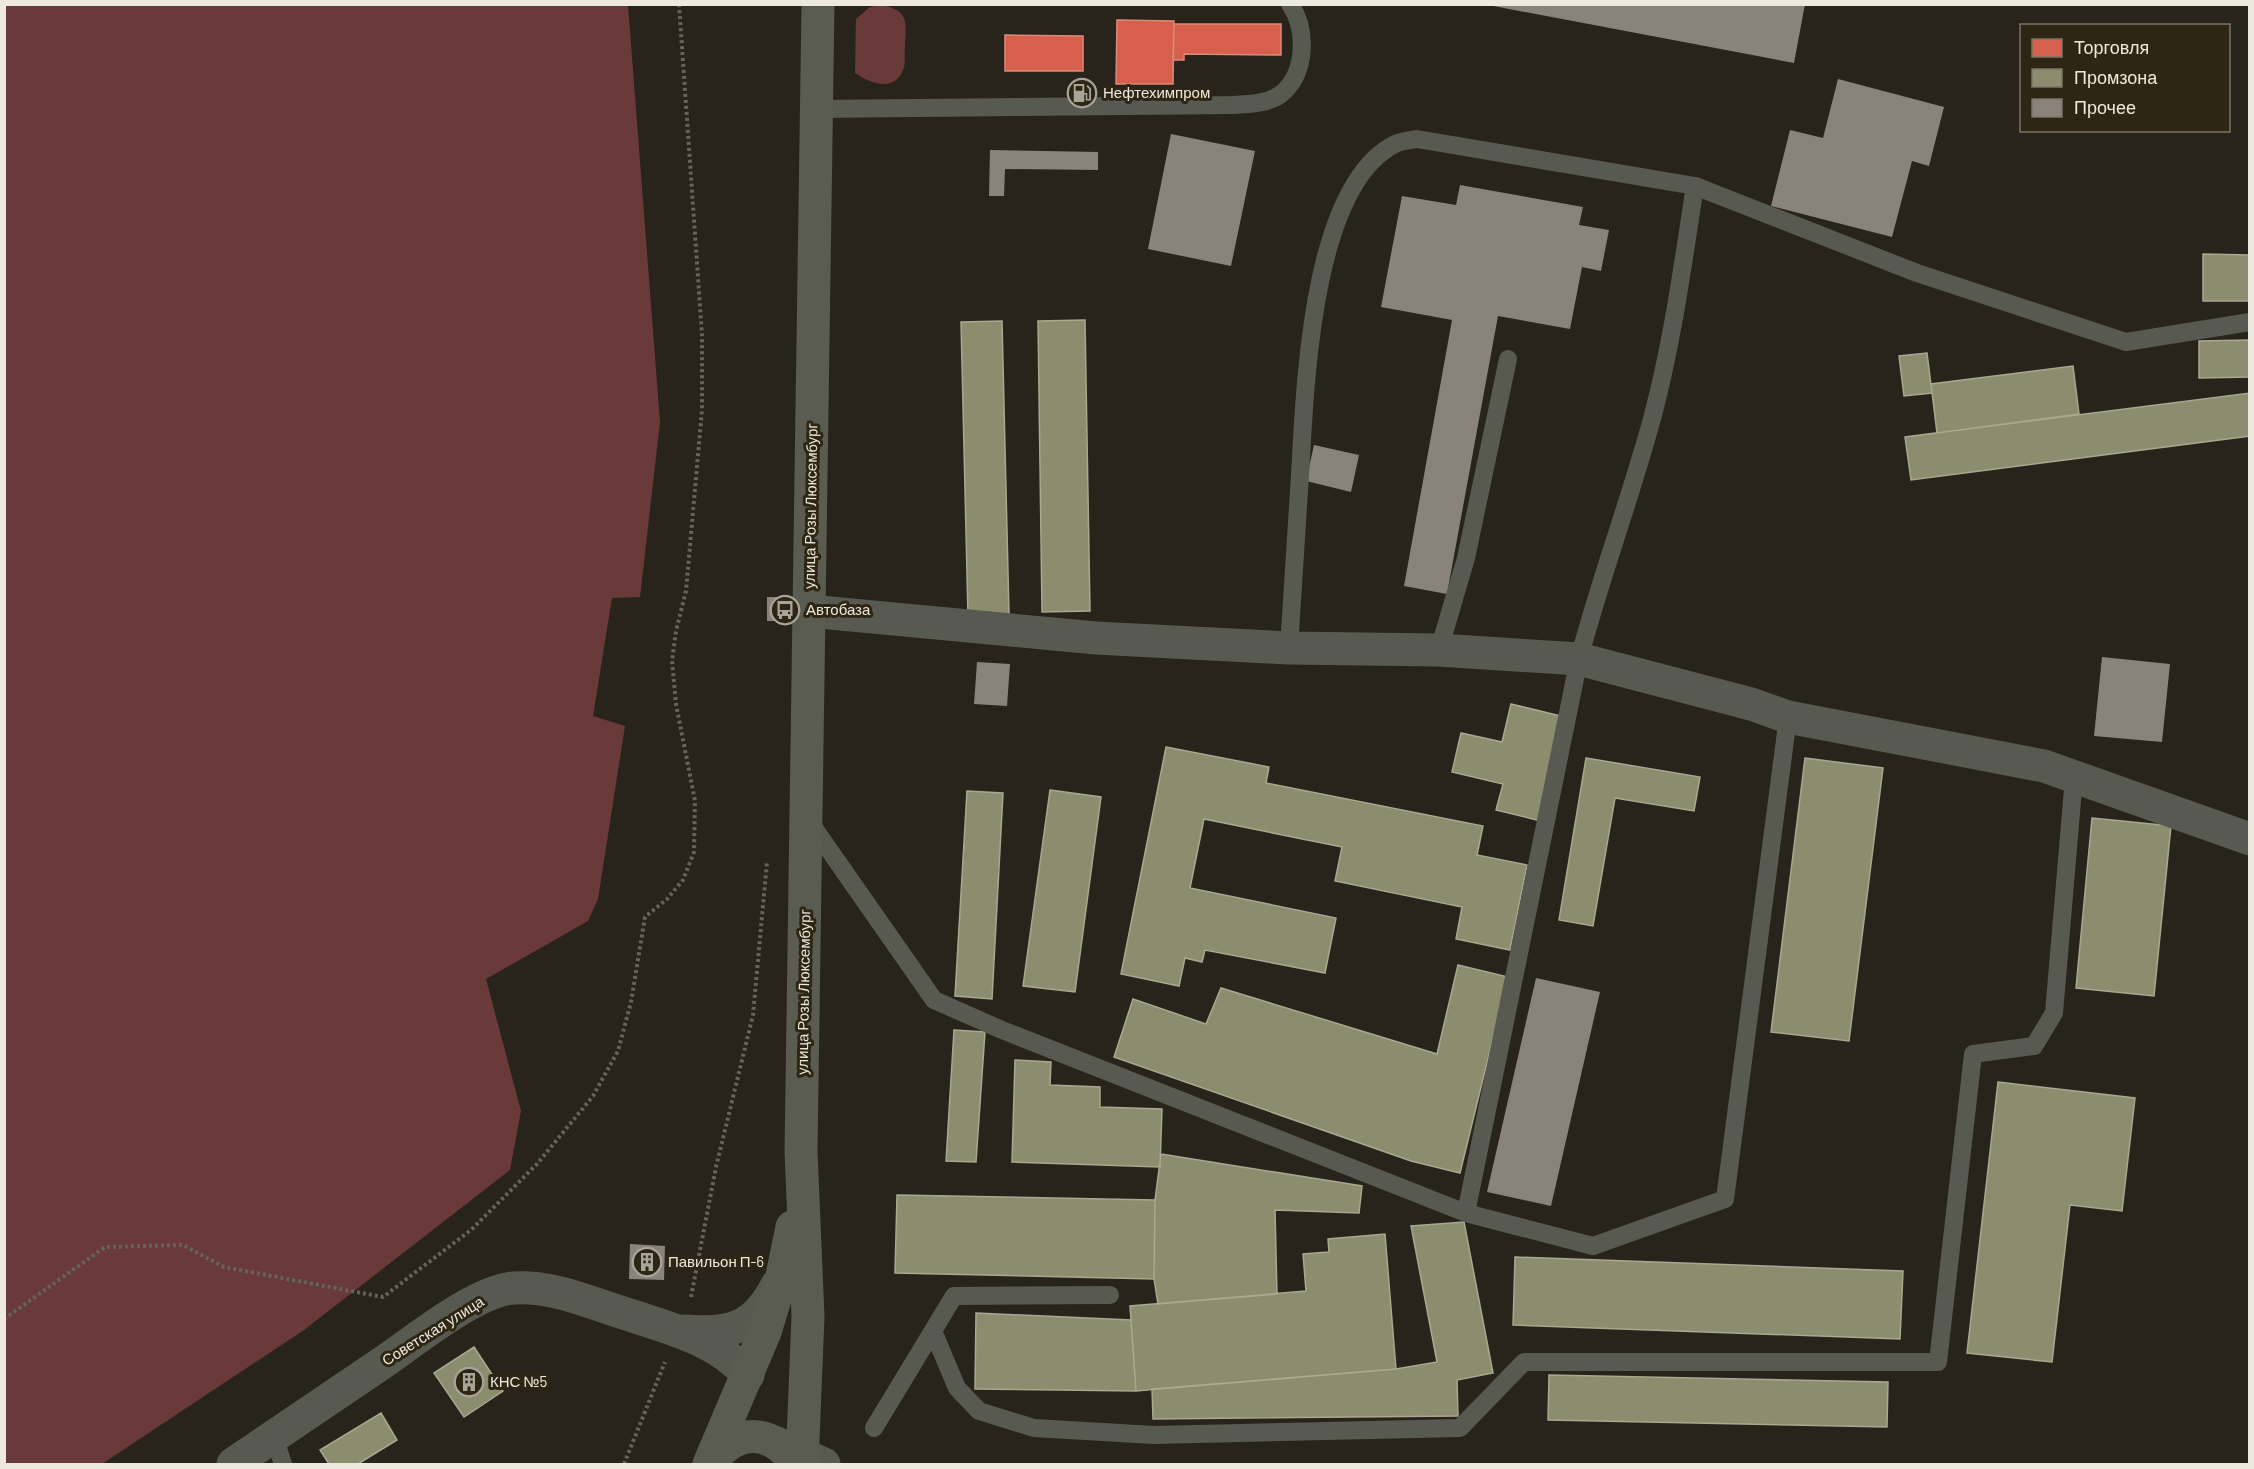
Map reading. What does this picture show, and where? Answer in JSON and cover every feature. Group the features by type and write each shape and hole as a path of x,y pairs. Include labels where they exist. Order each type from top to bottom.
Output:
{"street":[{"name":"улица Розы Люксембург","path":"806,1462 808,1316 801,1151 818,4"},
{"path":"809,611 1096,638 1289,648 1439,650 1579,659 1751,704 1788,717 2044,765 2250,838"},
{"name":"улица Розы Люксембург","path":"709,1464 748,1375 782,1276 794,1216 801,1151"},
{"path":"678,1331 705,1333 740,1326 766,1307 782,1276"},
{"name":"Советская улица","path":"233,1464 279,1450 451,1316 490,1294 511,1288 533,1288 557,1293 678,1331 709,1343 733,1358 748,1375"},
{"path":"709,1464 723,1446 744,1436 766,1438 806,1462"}],"lane":[{"path":"816,109 1232,105 1266,101 1280,95 1291,84 1299,62 1301,33 1298,16 1290,4"},
{"path":"1289,648 1307,356 1314,306 1338,219 1351,191 1382,152 1396,143 1417,139 1695,186 1917,273 2126,342 2250,322"},
{"path":"1466,1213 1579,659 1604,569 1653,413 1674,325 1695,186"},
{"path":"1439,650 1466,558 1508,359"},
{"path":"806,816 934,1000 1466,1213 1593,1246 1725,1199 1788,717"},
{"path":"933,1331 957,1388 979,1411 1034,1428 1154,1435 1460,1428 1524,1362 1938,1362 1973,1054 2034,1046 2054,1013 2074,777"},
{"path":"874,1428 954,1296 1110,1294"}],"path":[{"path":"4,1318 105,1247 183,1245 224,1267 383,1297 471,1230 537,1164 593,1096 618,1050 632,1002 645,917 667,899 683,880 694,852 695,801 676,704 672,661 676,631 686,591 702,410 702,335 679,4"},
{"path":"624,1464 689,1307 695,1282 716,1167 753,1015 768,851"}],"shaded area":[{"path":"5,4 628,5 660,422 640,597 612,598 593,716 625,726 598,899 588,921 486,979 521,1111 510,1170 304,1330 102,1464 5,1464"},
{"path":"881,5 900,12 905,25 904,68 894,82 888,84 874,83 855,73 856,19 870,7"}],"building: Торговля":[{"path":"1117,20 1174,21 1173,84 1116,84"},
{"path":"1174,24 1281,24 1281,55 1184,54 1184,60 1173,60"},
{"path":"1005,35 1083,36 1083,71 1005,71"}],"building: Промзона":[{"path":"2203,254 2250,255 2250,301 2203,301"},
{"path":"1085,320 1090,611 1042,612 1038,321"},
{"path":"1002,321 1009,614 968,616 961,322"},
{"path":"2250,340 2250,377 2199,378 2199,341"},
{"path":"1927,353 1932,393 1904,396 1899,356"},
{"path":"2073,366 2079,414 1937,433 1931,384"},
{"path":"2250,393 2250,436 1911,480 1905,437"},
{"path":"1511,704 1565,717 1541,821 1496,810 1503,784 1452,772 1461,733 1502,742"},
{"path":"1166,747 1269,767 1266,783 1483,826 1477,855 1527,865 1510,950 1456,939 1462,907 1335,881 1342,847 1204,819 1190,888 1336,918 1325,973 1205,950 1202,962 1185,958 1179,986 1121,974"},
{"path":"1586,758 1700,777 1694,811 1615,798 1593,926 1559,920"},
{"path":"1805,758 1883,768 1849,1041 1771,1032"},
{"path":"1050,790 1101,797 1075,992 1023,986"},
{"path":"967,791 1003,793 992,999 955,996"},
{"path":"2092,818 2171,826 2154,996 2076,988"},
{"path":"1458,965 1508,977 1460,1173 1411,1161 1114,1057 1133,999 1206,1024 1221,988 1437,1054"},
{"path":"954,1030 985,1032 976,1162 946,1161"},
{"path":"1015,1060 1051,1062 1050,1085 1100,1087 1100,1107 1162,1109 1160,1167 1012,1162"},
{"path":"1998,1082 2135,1098 2122,1211 2070,1205 2052,1362 1967,1353"},
{"path":"1161,1154 1362,1186 1359,1213 1275,1210 1277,1294 1158,1304 1154,1279 1155,1200"},
{"path":"897,1195 1155,1200 1154,1279 895,1273"},
{"path":"1464,1222 1493,1373 1457,1380 1458,1416 1153,1419 1152,1389 1396,1369 1437,1362 1411,1226"},
{"path":"1385,1234 1396,1369 1136,1391 1130,1306 1306,1291 1303,1254 1329,1252 1328,1239"},
{"path":"1515,1257 1903,1271 1900,1339 1513,1325"},
{"path":"976,1313 1131,1320 1136,1391 975,1389"},
{"name":"КНС №5","path":"474,1347 503,1391 464,1417 434,1373"},
{"path":"1549,1375 1888,1382 1887,1427 1548,1420"},
{"path":"381,1413 397,1440 358,1464 329,1464 320,1450"}],"building: Прочее":[{"path":"1483,4 1805,4 1794,63"},
{"path":"1838,79 1944,107 1929,166 1912,161 1892,237 1771,206 1790,130 1823,138"},
{"path":"1171,134 1255,151 1231,266 1148,249"},
{"path":"990,150 1098,152 1098,170 1005,169 1004,196 989,196"},
{"path":"1460,185 1583,207 1579,225 1609,230 1601,271 1582,267 1570,329 1498,316 1447,594 1404,586 1452,320 1381,307 1402,196 1456,205"},
{"path":"1314,445 1359,455 1351,492 1306,481"},
{"path":"767,597 777,597 777,621 767,621"},
{"path":"2102,657 2170,664 2162,742 2094,736"},
{"path":"977,662 1010,664 1007,706 974,704"},
{"path":"1536,978 1600,992 1551,1206 1487,1192"},
{"name":"Павильон П-6","path":"630,1244 665,1246 664,1280 629,1279"}],"place":[{"name":"Нефтехимпром","path":"1082,93"},
{"name":"Автобаза","path":"785,610"},
{"name":"Павильон П-6","path":"647,1262"},
{"name":"КНС №5","path":"469,1382"}]}
